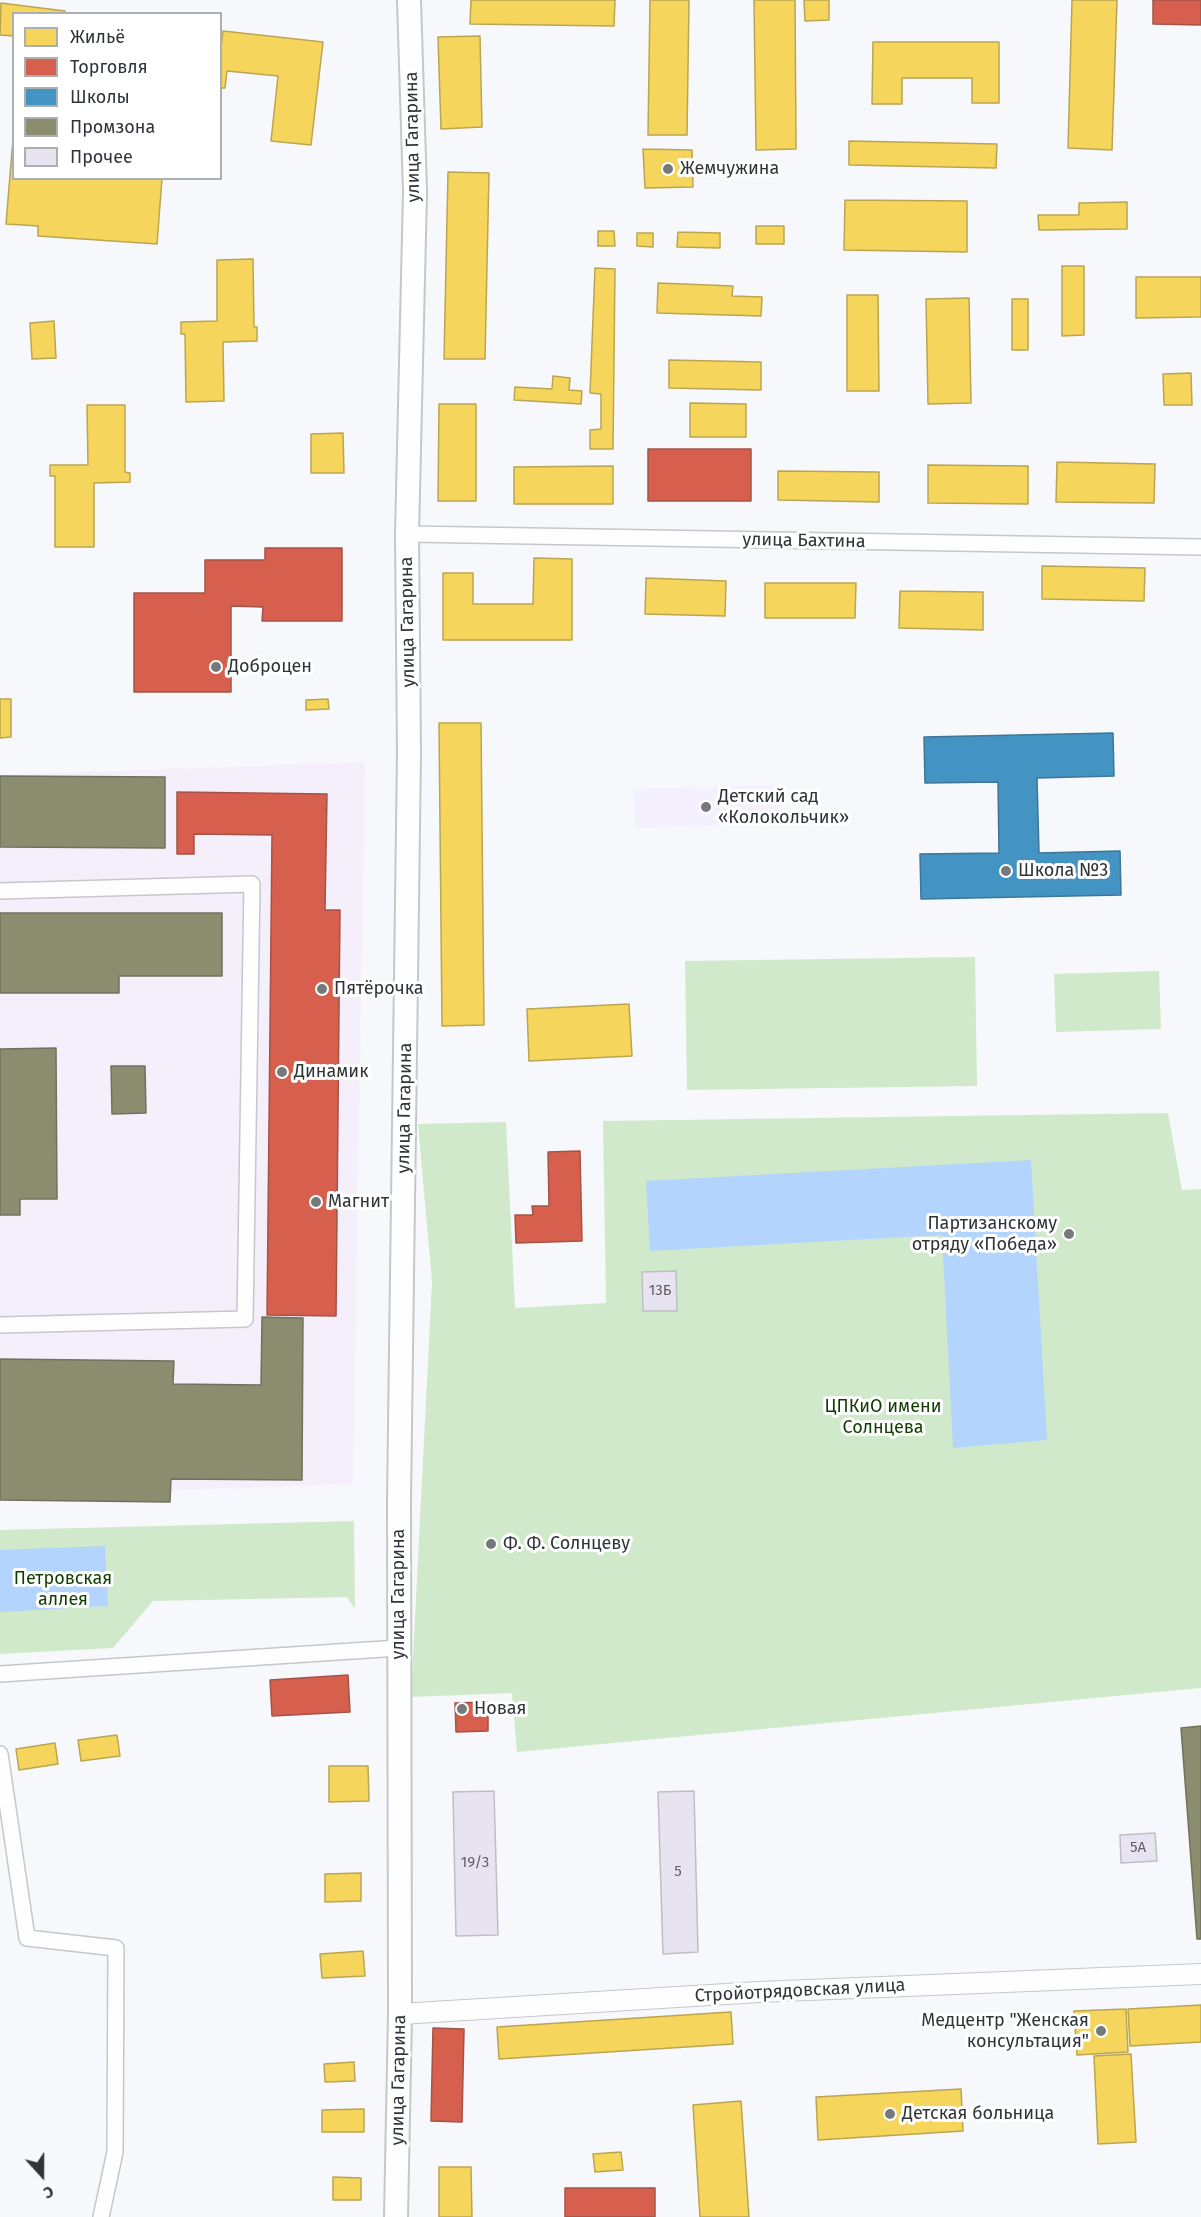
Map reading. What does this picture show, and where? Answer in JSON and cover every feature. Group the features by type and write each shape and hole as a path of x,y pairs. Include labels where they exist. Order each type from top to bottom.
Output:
{"main road":[{"name":"улица Гагарина","path":"396,2217 400,2014 399,1500 410,753 407,534 415,192 409,0"}],"street":[{"name":"улица Бахтина","path":"407,534 1201,547"},
{"path":"0,891 252,884 245,1319 0,1325"},
{"path":"0,1674 399,1648"},
{"path":"0,1754 27,1938 116,1947 115,2152 101,2217"},
{"name":"Стройотрядовская улица","path":"400,2014 759,1992 1201,1974"}],"shaded area":[{"path":"365,762 353,1484 0,1497 0,775"},
{"name":"Детский сад «Колокольчик»","path":"777,785 778,824 635,828 634,789"}],"green space":[{"path":"975,957 977,1086 687,1090 685,961"},
{"path":"1159,971 1161,1029 1056,1032 1054,974"},
{"name":"ЦПКиО имени Солнцева","path":"1168,1113 1182,1190 1201,1189 1201,1688 517,1752 512,1693 411,1697 432,1282 418,1124 506,1122 515,1308 606,1303 603,1121"},
{"name":"Петровская аллея","path":"354,1521 355,1609 347,1597 153,1601 113,1648 0,1654 0,1530"}],"water":[{"path":"1031,1160 1047,1440 953,1448 942,1235 650,1251 646,1181"},
{"path":"105,1546 108,1606 0,1612 0,1550"}],"building: Жильё":[{"path":"471,0 615,0 614,26 470,24"},
{"path":"650,0 689,0 687,135 648,135"},
{"path":"754,0 795,0 796,149 756,150"},
{"path":"804,0 829,0 829,20 805,21"},
{"path":"1072,0 1117,0 1112,150 1068,148"},
{"path":"1,3 65,11 12,12 12,36 0,35"},
{"path":"223,31 323,42 311,145 271,141 278,76 227,71 225,88 222,88"},
{"path":"480,36 482,127 441,129 438,37"},
{"path":"873,42 999,42 999,103 972,103 972,78 902,78 902,104 872,104"},
{"path":"849,141 997,144 996,168 849,165"},
{"name":"Жемчужина","path":"643,149 692,150 693,187 645,188"},
{"path":"12,150 12,180 162,180 157,244 38,236 38,226 6,224"},
{"path":"448,172 489,173 485,359 444,359"},
{"path":"845,200 967,201 967,252 844,250"},
{"path":"1127,202 1127,229 1039,230 1038,215 1079,215 1079,203"},
{"path":"756,226 784,226 784,244 756,244"},
{"path":"598,231 614,231 615,246 598,246"},
{"path":"678,232 720,233 720,248 677,247"},
{"path":"637,233 653,233 653,247 637,246"},
{"path":"253,259 254,327 257,327 257,341 223,342 224,401 186,402 185,334 181,334 181,322 217,321 217,260"},
{"path":"1062,266 1084,266 1084,335 1062,336"},
{"path":"595,268 615,269 613,449 590,449 590,430 601,429 601,394 590,393"},
{"path":"1136,277 1201,277 1201,317 1136,318"},
{"path":"658,283 733,286 732,296 762,297 761,316 657,313"},
{"path":"847,295 878,295 879,391 847,391"},
{"path":"969,298 971,403 928,404 926,299"},
{"path":"1012,299 1028,299 1028,350 1012,350"},
{"path":"54,321 56,358 32,359 30,323"},
{"path":"669,360 761,362 761,390 669,388"},
{"path":"1191,373 1192,405 1164,405 1163,374"},
{"path":"553,376 570,378 569,390 582,391 581,404 514,400 515,387 552,389"},
{"path":"690,403 746,404 746,437 690,437"},
{"path":"439,404 476,404 476,501 438,501"},
{"path":"87,405 125,405 125,472 130,473 130,482 94,483 94,547 55,547 55,476 50,476 50,465 88,465"},
{"path":"343,433 344,473 311,473 311,434"},
{"path":"1057,462 1155,464 1154,503 1056,502"},
{"path":"928,465 1028,466 1028,504 928,503"},
{"path":"613,466 613,504 514,504 514,467"},
{"path":"778,471 879,472 879,502 778,500"},
{"path":"534,558 572,559 572,640 443,640 443,573 473,573 473,604 533,604"},
{"path":"1042,566 1145,568 1144,601 1042,599"},
{"path":"646,578 726,581 725,616 645,614"},
{"path":"765,583 856,583 855,618 765,618"},
{"path":"900,591 983,592 983,630 899,628"},
{"path":"0,699 11,699 11,737 0,738"},
{"path":"328,699 329,709 306,710 306,700"},
{"path":"439,723 481,723 484,1025 442,1026"},
{"path":"629,1004 632,1056 529,1061 527,1009"},
{"path":"117,1735 120,1756 81,1761 78,1740"},
{"path":"55,1743 58,1764 19,1770 16,1749"},
{"path":"329,1766 368,1766 369,1801 329,1802"},
{"path":"361,1873 361,1901 325,1902 325,1874"},
{"path":"363,1951 365,1976 322,1978 320,1954"},
{"path":"1201,2005 1201,2042 1130,2046 1128,2009"},
{"name":"Медцентр \"Женская консультация\"","path":"1126,2009 1128,2052 1077,2055 1074,2011"},
{"path":"731,2012 733,2044 499,2059 497,2027"},
{"path":"1131,2054 1136,2142 1098,2144 1094,2056"},
{"path":"354,2062 355,2081 325,2082 324,2064"},
{"name":"Детская больница","path":"961,2089 963,2131 818,2140 816,2097"},
{"path":"741,2101 749,2217 700,2217 693,2105"},
{"path":"364,2109 364,2132 322,2132 322,2110"},
{"path":"621,2152 623,2170 595,2172 593,2154"},
{"path":"439,2167 471,2167 472,2217 439,2217"},
{"path":"333,2177 361,2178 361,2200 333,2200"}],"building: Торговля":[{"path":"1153,0 1201,0 1201,25 1153,24"},
{"path":"648,449 751,449 751,501 648,501"},
{"path":"265,548 342,548 342,621 262,621 263,607 231,606 231,692 134,692 134,593 205,593 205,560 265,560"},
{"path":"177,792 327,794 325,910 340,910 336,1316 267,1315 272,835 194,834 194,854 177,854"},
{"path":"580,1151 582,1241 516,1243 515,1215 533,1215 532,1206 549,1206 548,1152"},
{"path":"348,1675 350,1712 272,1716 270,1680"},
{"path":"488,1702 488,1731 456,1732 455,1703"},
{"path":"433,2028 464,2029 462,2122 431,2121"},
{"path":"565,2188 655,2188 655,2217 565,2217"}],"building: Школы":[{"path":"1113,733 1114,776 1037,778 1039,853 1120,851 1121,895 921,899 920,854 999,853 998,782 925,783 924,737"}],"building: Промзона":[{"path":"0,776 165,777 165,848 0,847"},
{"path":"0,913 222,913 222,976 119,976 119,993 0,993"},
{"path":"56,1048 57,1199 20,1199 20,1215 0,1215 0,1049"},
{"path":"111,1066 145,1066 146,1113 112,1114"},
{"path":"262,1317 303,1318 302,1480 171,1479 170,1502 0,1500 0,1359 174,1361 173,1384 261,1385"},
{"path":"1201,1726 1201,1939 1197,1939 1181,1728"}],"building: Прочее":[{"path":"676,1271 677,1311 643,1311 642,1272"},
{"path":"494,1791 498,1935 456,1936 453,1792"},
{"path":"694,1791 698,1952 663,1954 658,1792"},
{"path":"1155,1833 1157,1861 1121,1863 1120,1835"}],"place":[{"name":"Жемчужина","path":"668,169"},
{"name":"Доброцен","path":"216,667"},
{"name":"Детский сад «Колокольчик»","path":"706,807"},
{"name":"Школа №3","path":"1006,871"},
{"name":"Пятёрочка","path":"322,989"},
{"name":"Динамик","path":"282,1072"},
{"name":"Магнит","path":"316,1202"},
{"name":"Партизанскому отряду «Победа»","path":"1069,1234"},
{"name":"Ф. Ф. Солнцеву","path":"491,1544"},
{"name":"Новая","path":"462,1709"},
{"name":"Медцентр \"Женская консультация\"","path":"1101,2031"},
{"name":"Детская больница","path":"890,2114"}]}
